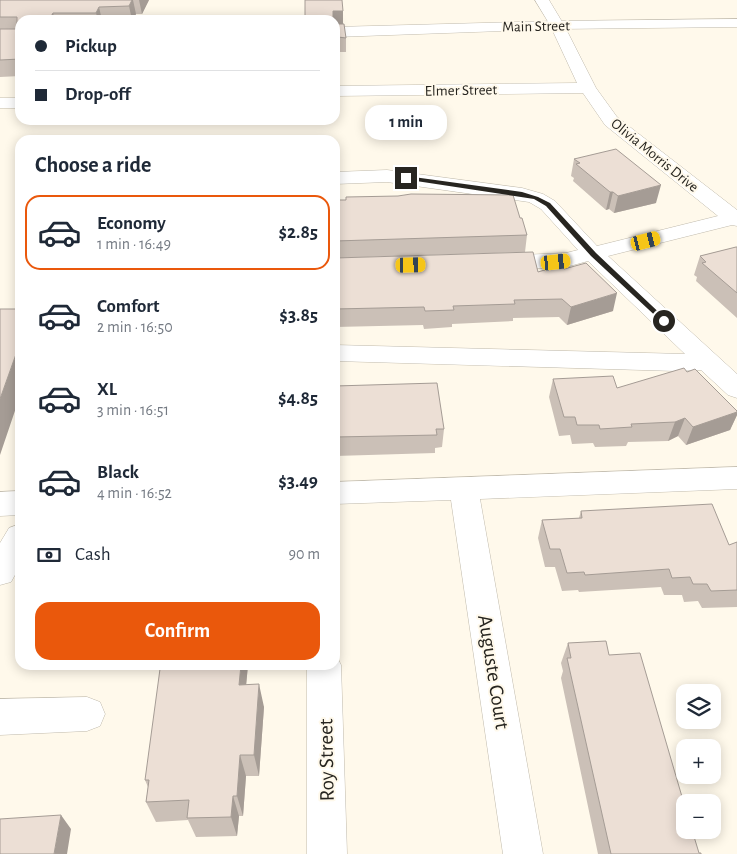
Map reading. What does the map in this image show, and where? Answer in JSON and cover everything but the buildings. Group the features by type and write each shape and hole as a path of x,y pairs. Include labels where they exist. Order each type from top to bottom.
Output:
{"street":[{"name":"Olivia Morris Drive","path":"542,0 557,25 588,88 611,121 736,220"},
{"name":"Main Street","path":"340,32 557,25 737,23"},
{"name":"Elmer Street","path":"340,91 588,88"},
{"path":"0,103 15,103"},
{"path":"340,178 387,176 522,194 536,198 548,205 593,254 737,389"},
{"path":"478,264 566,260 736,220"},
{"path":"340,353 676,363 707,361"},
{"path":"340,493 737,478"},
{"name":"Auguste Court","path":"464,489 523,854"},
{"path":"0,504 15,503"},
{"path":"0,572 15,546"},
{"name":"Roy Street","path":"324,670 327,854"},
{"path":"0,717 87,714"}],"route":[{"path":"406,178 522,194 536,198 548,205 593,254 664,321"}]}
